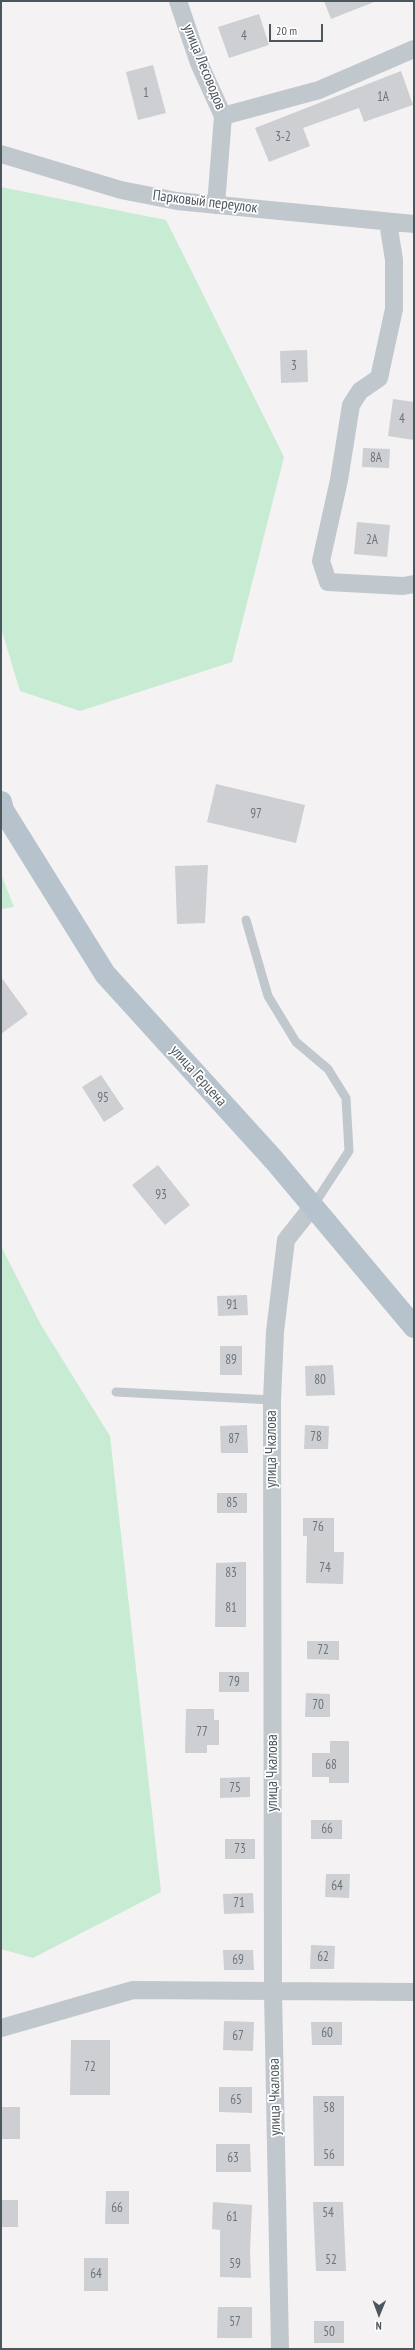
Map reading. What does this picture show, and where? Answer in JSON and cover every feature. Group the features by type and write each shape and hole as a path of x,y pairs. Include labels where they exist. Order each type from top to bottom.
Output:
{"main road":[{"name":"улица Герцена","path":"2,806 104,974 274,1160 414,1327"}],"street":[{"name":"улица Лесоводов","path":"178,1 199,63 223,116 216,205"},
{"path":"223,116 319,90 414,49"},
{"name":"Парковый переулок","path":"1,154 121,190 177,201 414,224"},
{"path":"388,222 394,260 394,309 379,378 360,391 351,405 339,480 321,561 328,582 403,586 414,584"},
{"name":"улица Чкалова","path":"280,2349 273,1991 272,1400 275,1332 286,1240 313,1206"},
{"path":"1,2028 133,1990 414,1992"}],"lane":[{"path":"246,920 268,996 296,1042 328,1069 346,1098 349,1151 313,1206"},
{"path":"116,1392 272,1400"}],"green space":[{"path":"1,187 166,220 284,457 232,662 80,711 20,691 1,628"},
{"path":"1,874 14,907 1,909"},
{"path":"1,1246 41,1325 110,1436 161,1892 33,1958 1,1949"}],"building":[{"path":"324,1 374,1 374,2 331,19"},
{"path":"259,14 269,45 229,58 218,27"},
{"path":"153,65 166,113 138,120 126,72"},
{"path":"401,71 413,105 364,122 359,108 303,128 310,146 269,162 255,128"},
{"path":"307,350 308,382 281,383 280,351"},
{"path":"393,399 414,402 414,440 388,436"},
{"path":"363,448 390,449 389,468 362,467"},
{"path":"357,522 390,525 387,557 354,554"},
{"path":"216,784 305,805 296,843 207,822"},
{"path":"208,865 205,923 177,924 175,866"},
{"path":"1,977 28,1014 1,1034"},
{"path":"101,1075 124,1109 104,1122 82,1087"},
{"path":"158,1165 190,1205 165,1225 132,1185"},
{"path":"247,1295 248,1315 218,1316 217,1296"},
{"path":"220,1346 242,1346 242,1375 220,1375"},
{"path":"333,1365 335,1395 306,1396 305,1366"},
{"path":"247,1425 248,1453 221,1453 220,1426"},
{"path":"305,1425 329,1426 328,1449 304,1449"},
{"path":"217,1493 247,1493 247,1513 217,1513"},
{"path":"303,1518 334,1518 334,1552 344,1552 343,1584 306,1583 307,1536 303,1536"},
{"path":"246,1562 246,1627 215,1627 216,1563"},
{"path":"307,1641 339,1641 339,1660 307,1659"},
{"path":"219,1672 249,1672 249,1692 219,1692"},
{"path":"306,1693 330,1694 330,1717 305,1717"},
{"path":"186,1709 214,1709 214,1720 219,1720 219,1745 207,1745 207,1753 185,1753"},
{"path":"330,1741 349,1741 349,1783 329,1783 329,1777 312,1777 312,1753 330,1753"},
{"path":"250,1777 250,1797 220,1798 220,1778"},
{"path":"311,1820 342,1820 342,1839 311,1839"},
{"path":"225,1839 255,1839 255,1859 225,1859"},
{"path":"326,1874 350,1874 349,1898 325,1897"},
{"path":"253,1893 254,1913 224,1914 223,1894"},
{"path":"311,1945 335,1946 334,1969 310,1969"},
{"path":"223,1950 253,1950 254,1970 224,1970"},
{"path":"224,2021 254,2022 253,2051 223,2050"},
{"path":"311,2022 342,2022 342,2045 312,2045"},
{"path":"71,2040 110,2040 110,2095 70,2095"},
{"path":"219,2087 252,2087 252,2113 219,2112"},
{"path":"313,2096 344,2096 344,2166 314,2166"},
{"path":"1,2107 20,2107 20,2139 1,2139"},
{"path":"216,2144 250,2144 251,2172 216,2172"},
{"path":"106,2191 129,2191 129,2224 105,2224"},
{"path":"1,2200 18,2200 18,2227 1,2227"},
{"path":"213,2202 252,2205 250,2251 251,2278 220,2277 220,2230 212,2229"},
{"path":"313,2202 343,2202 346,2271 316,2271"},
{"path":"84,2258 108,2258 108,2291 84,2291"},
{"path":"218,2307 252,2307 252,2338 217,2338"},
{"path":"314,2321 344,2321 344,2343 314,2343"}]}
